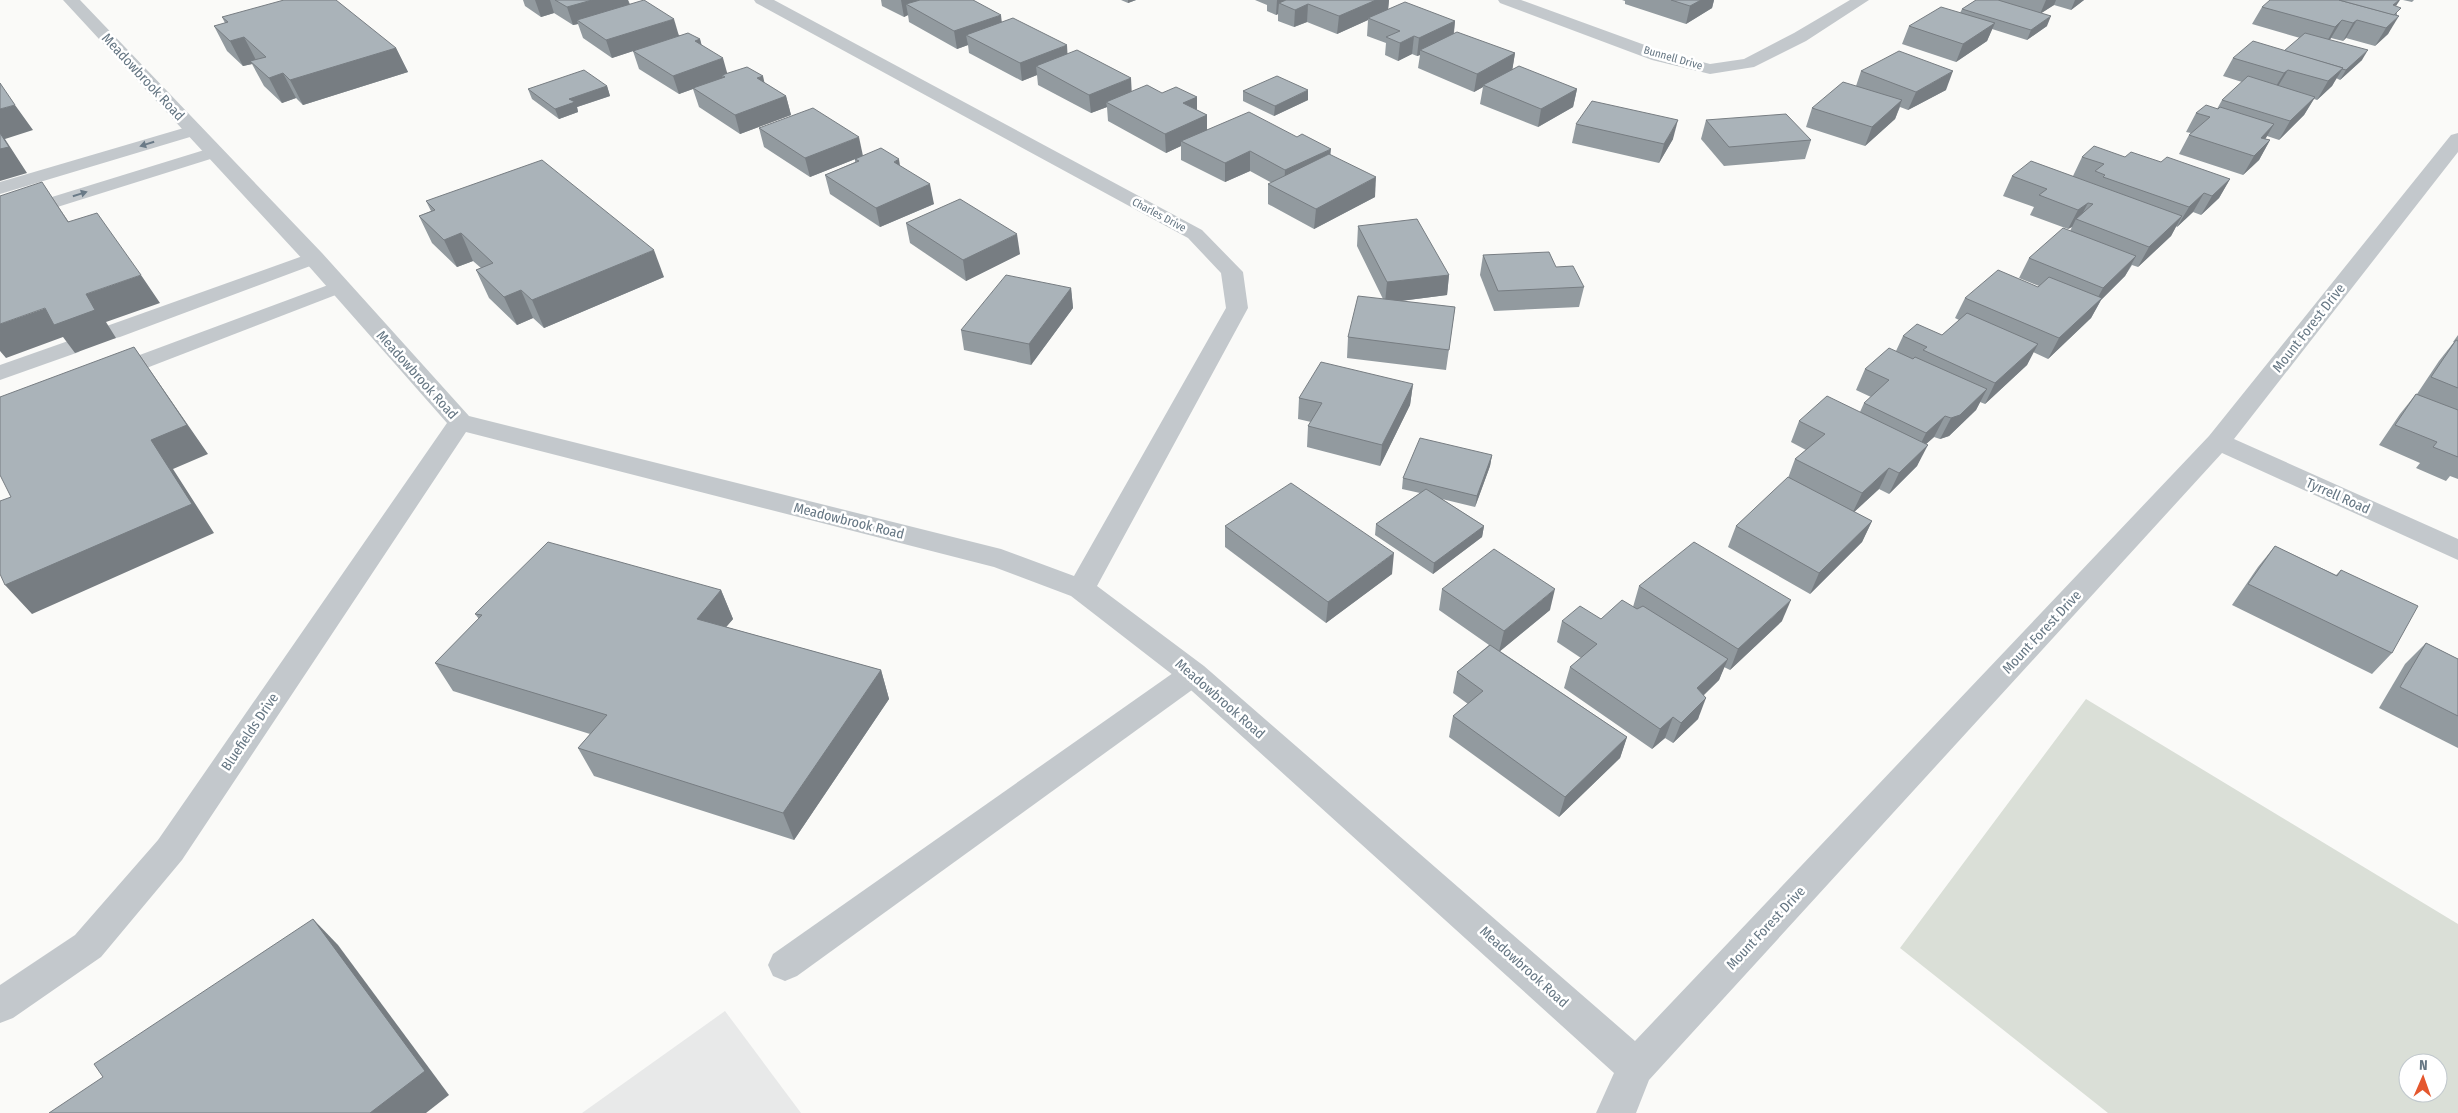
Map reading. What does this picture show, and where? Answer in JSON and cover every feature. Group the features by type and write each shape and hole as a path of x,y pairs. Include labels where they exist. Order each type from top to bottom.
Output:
{"street":[{"name":"Meadowbrook Road","path":"71,0 314,258 460,422 583,455 1001,559 1081,589 1193,674 1636,1067"},
{"name":"Charles Drive","path":"762,0 1195,234 1232,272 1237,308 1081,589"},
{"name":"Bunnell Drive","path":"1506,0 1658,56 1710,69 1748,62 1800,37 1861,0"},
{"name":"Mount Forest Drive","path":"1616,1113 1636,1067 2218,442 2458,139"},
{"name":"Bluefields Drive","path":"0,1006 88,946 170,850 460,422"},
{"name":"Tyrrell Road","path":"2218,442 2458,550"}],"lane":[{"path":"0,188 194,130"},
{"path":"0,219 214,152"},
{"path":"112,332 314,258"},
{"path":"92,381 338,287"},
{"path":"0,373 71,347"},
{"path":"785,965 1193,674"}],"shaded area":[{"path":"2086,699 2458,924 2458,1113 2108,1113 1900,948"},
{"path":"725,1011 801,1113 582,1113"}],"building":[{"path":"284,0 336,0 396,48 290,80 283,73 269,78 250,61 266,57 244,37 230,41 214,26 228,22 222,17"},
{"path":"555,0 592,0 567,7"},
{"path":"644,0 674,19 606,40 577,20"},
{"path":"920,0 973,0 1001,15 954,31 906,4"},
{"path":"1286,0 1376,0 1339,16 1308,4 1295,10 1279,3"},
{"path":"1671,0 1701,0 1690,6"},
{"path":"1976,0 1998,0 2051,16 2031,30 1962,9"},
{"path":"2270,0 2339,0 2399,16 2386,28 2357,20 2353,23 2342,20 2335,27 2262,7"},
{"path":"2339,0 2399,0 2393,5 2401,8 2394,15"},
{"path":"1405,2 1455,21 1419,38 1414,36 1400,43 1386,37 1400,31 1368,18"},
{"path":"1941,7 1995,23 1963,44 1909,26"},
{"path":"1013,18 1067,45 1020,63 966,35"},
{"path":"1457,32 1515,53 1477,74 1420,50"},
{"path":"688,33 700,39 695,41 723,58 673,76 633,51"},
{"path":"2305,33 2368,50 2346,70 2284,51"},
{"path":"2253,41 2343,68 2328,81 2288,70 2284,73 2233,58"},
{"path":"1077,50 1131,78 1089,95 1036,66"},
{"path":"1899,51 1953,71 1916,92 1861,71"},
{"path":"1519,66 1577,89 1541,109 1483,85"},
{"path":"747,67 763,76 757,78 786,96 735,115 693,88 725,77 722,75"},
{"path":"584,70 607,86 569,99 575,102 555,109 528,89"},
{"path":"1277,76 1308,90 1275,106 1243,91"},
{"path":"2248,76 2315,97 2290,121 2222,100"},
{"path":"1843,82 1902,100 1872,127 1812,108"},
{"path":"0,83 15,105 0,109"},
{"path":"1147,85 1162,93 1176,87 1197,97 1183,103 1207,115 1165,134 1106,102"},
{"path":"1592,101 1678,120 1664,144 1576,124"},
{"path":"2206,105 2218,109 2220,107 2274,124 2261,138 2270,140 2254,156 2189,135 2210,117 2196,113"},
{"path":"813,108 859,137 805,158 759,128"},
{"path":"1249,112 1297,137 1302,134 1331,149 1285,170 1250,151 1225,163 1181,141"},
{"path":"1786,114 1811,140 1729,147 1706,120"},
{"path":"0,133 9,147 0,149"},
{"path":"2094,146 2125,157 2131,152 2161,162 2167,157 2230,179 2212,196 2204,193 2189,207 2103,177 2105,175 2095,171 2104,164 2082,157"},
{"path":"881,148 899,159 894,162 930,184 876,208 825,175 859,161 855,159"},
{"path":"1329,154 1376,177 1316,209 1268,184"},
{"path":"542,160 654,250 532,300 521,290 504,297 476,270 493,263 461,233 444,240 419,216 435,210 426,201"},
{"path":"2031,161 2182,216 2149,247 2076,219 2093,204 2088,203 2078,210 2039,195 2047,189 2012,176"},
{"path":"42,182 68,222 97,213 141,275 86,294 95,310 54,325 45,308 0,324 0,196"},
{"path":"960,199 1017,234 963,260 906,223"},
{"path":"1417,219 1449,275 1387,282 1358,226"},
{"path":"2063,228 2136,256 2103,288 2029,258"},
{"path":"1549,252 1556,267 1573,266 1584,287 1498,291 1483,255"},
{"path":"1998,270 2038,287 2049,277 2102,298 2059,338 1965,298"},
{"path":"1006,275 1071,288 1029,344 961,330"},
{"path":"1358,296 1455,307 1449,350 1348,337"},
{"path":"1967,313 2038,344 1995,383 1923,350 1927,347 1903,336 1917,324 1942,335"},
{"path":"2456,340 2458,341 2458,388 2431,377"},
{"path":"134,347 187,425 151,440 192,504 5,585 0,574 0,501 11,497 0,475 0,397"},
{"path":"1889,348 1913,359 1915,357 1987,389 1960,415 1951,418 1945,416 1926,433 1864,403 1889,380 1865,369"},
{"path":"1321,362 1413,384 1382,445 1308,426 1322,403 1299,398"},
{"path":"2416,394 2458,410 2458,457 2433,447 2437,442 2395,425"},
{"path":"1827,396 1928,445 1899,473 1889,468 1862,493 1795,459 1825,434 1799,421"},
{"path":"1420,438 1492,455 1477,496 1403,478"},
{"path":"1788,477 1872,521 1819,573 1736,526"},
{"path":"1291,483 1394,553 1328,602 1225,526"},
{"path":"1426,489 1484,526 1434,563 1376,524"},
{"path":"548,542 721,590 697,619 881,670 783,813 578,748 607,715 435,663 482,615 475,614"},
{"path":"1694,542 1791,600 1738,649 1639,586"},
{"path":"2275,546 2337,576 2341,570 2418,606 2392,653 2248,584"},
{"path":"1494,549 1555,589 1504,631 1442,589"},
{"path":"1622,600 1637,609 1643,606 1728,659 1697,688 1706,698 1681,723 1673,717 1660,729 1570,667 1597,644 1562,621 1580,606 1601,619"},
{"path":"2426,643 2458,659 2458,716 2400,687"},
{"path":"1490,645 1627,737 1565,797 1453,716 1483,691 1457,672"},
{"path":"313,919 425,1071 370,1113 49,1113 103,1077 94,1064"}]}
